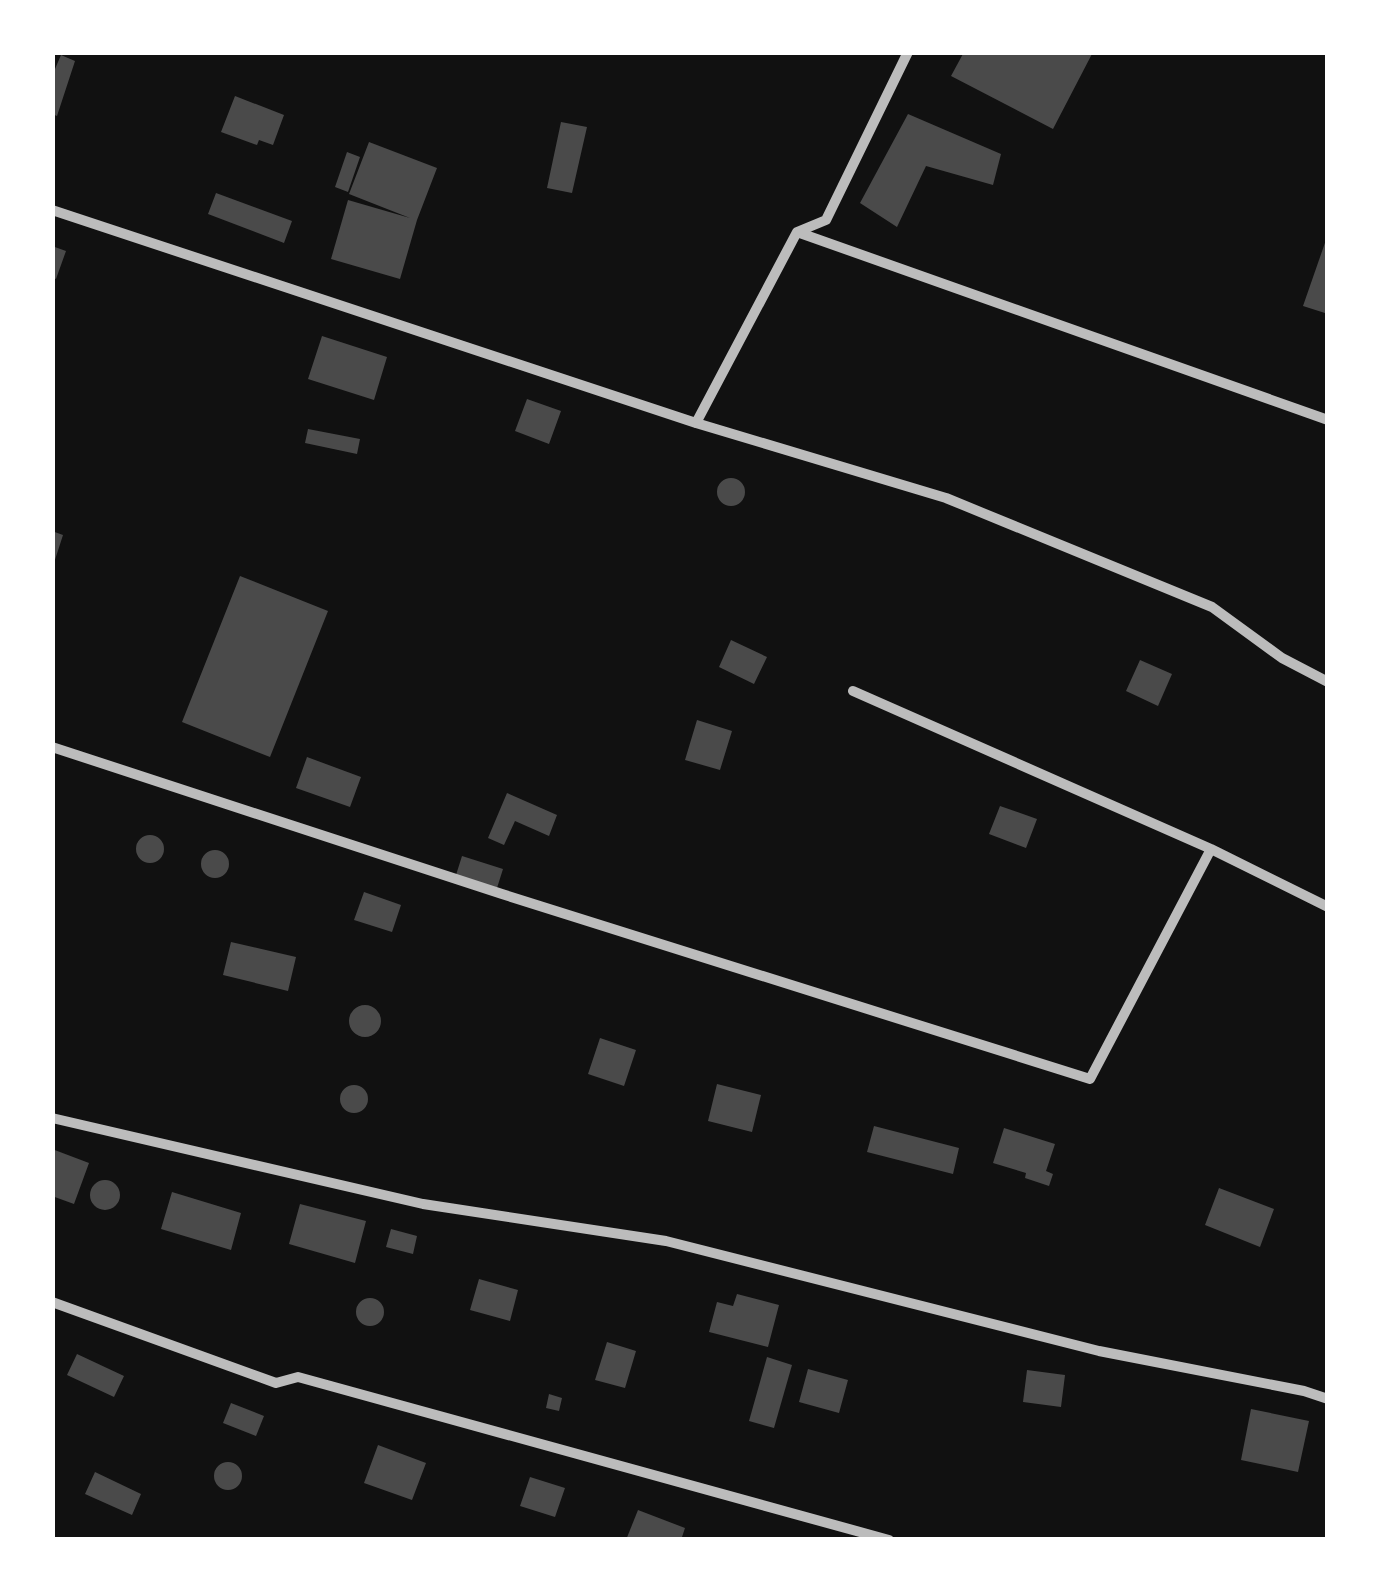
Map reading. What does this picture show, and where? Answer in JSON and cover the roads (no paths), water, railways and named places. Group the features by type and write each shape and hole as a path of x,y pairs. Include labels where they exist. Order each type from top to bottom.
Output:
{"street":[{"path":"696,422 797,232 826,220 908,52"},
{"path":"52,210 696,422 946,498 1212,607 1282,658 1328,682"},
{"path":"797,232 1328,420"},
{"path":"852,690 1211,849 1328,907"},
{"path":"52,747 1090,1079 1211,849"},
{"path":"52,1118 423,1204 666,1241 1099,1351 1328,1399"},
{"path":"52,1302 276,1383 298,1376 889,1540"}]}
